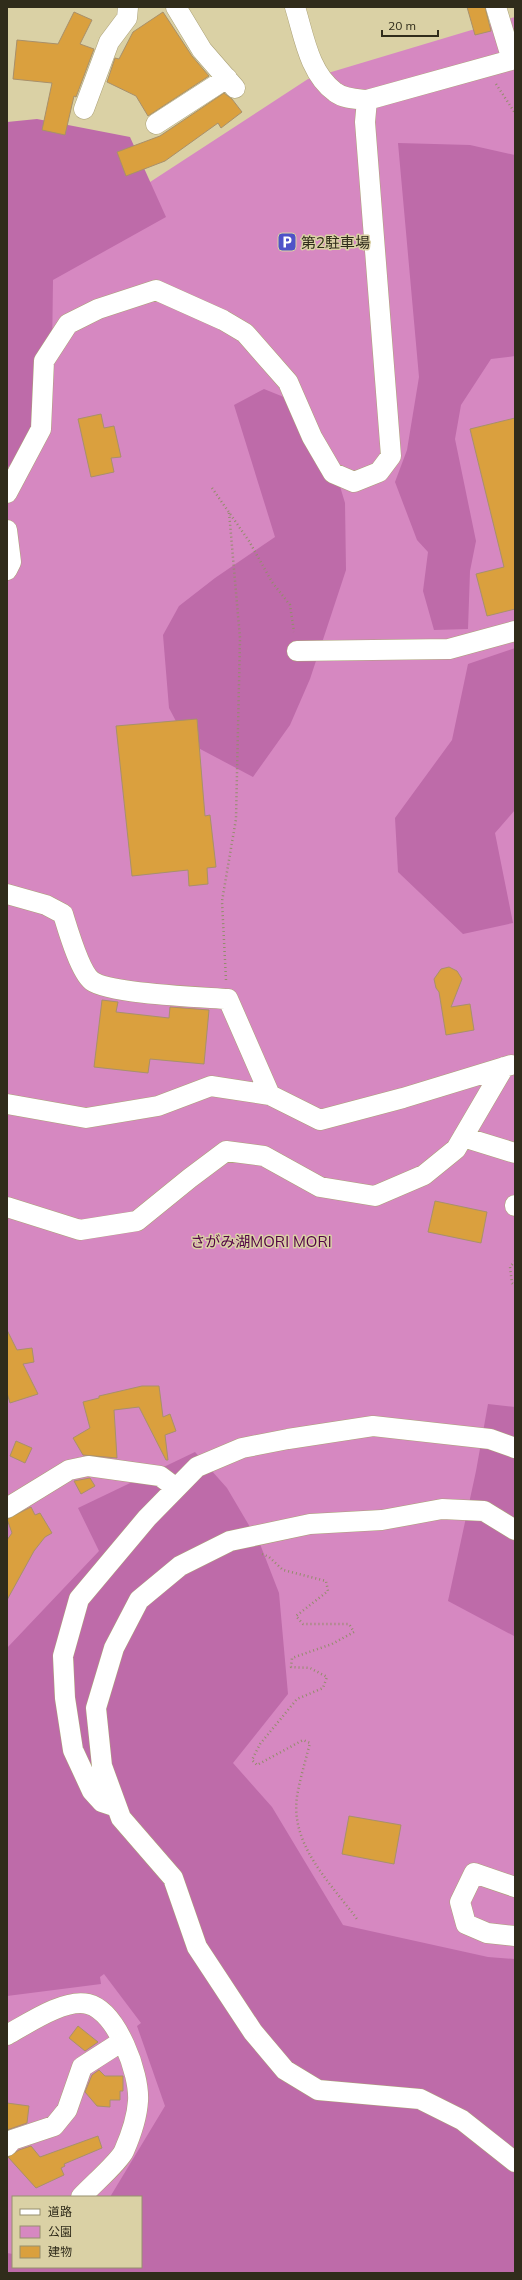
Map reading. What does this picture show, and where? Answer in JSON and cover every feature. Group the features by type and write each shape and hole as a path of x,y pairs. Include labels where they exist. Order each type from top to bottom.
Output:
{"street":[{"path":"84,109 110,42 126,18 128,7"},
{"path":"156,124 231,83 202,50 176,7"},
{"path":"295,7 312,62 323,79 335,92 350,99 368,100 514,59 496,7"},
{"path":"7,493 41,429 44,361 68,324 98,309 156,290 223,320 245,333 257,344 288,382 312,437 332,473 354,482 379,472 391,456 365,122 368,100"},
{"path":"7,530 11,562 7,570"},
{"path":"297,651 449,649 515,631"},
{"path":"7,894 46,905 63,914 78,959 92,981 113,988 228,999 270,1095"},
{"path":"7,1104 86,1118 158,1106 211,1086 270,1095 320,1120 403,1098 510,1065"},
{"path":"7,1207 80,1230 137,1220 226,1151 264,1156 320,1187 375,1196 424,1175 456,1148 510,1065"},
{"path":"463,1137 515,1153"},
{"path":"117,1807 102,1802 92,1791 73,1750 65,1698 63,1656 79,1599 147,1518 197,1467 242,1448 288,1439 373,1426 490,1439 515,1448"},
{"path":"7,1508 69,1470 88,1466 160,1476 176,1488"},
{"path":"515,1530 484,1511 442,1509 382,1520 310,1524 238,1539 180,1566 139,1600 114,1648 96,1708 102,1766 121,1818 173,1878 197,1947 252,2032 285,2070 318,2090 420,2099 462,2120 515,2162"},
{"path":"515,1887 474,1873 460,1902 466,1924 486,1933 515,1936"},
{"path":"7,2035 67,2005 87,2004 100,2009 113,2024 136,2074 138,2101 133,2130 123,2153 82,2196"},
{"path":"7,2146 12,2140 54,2126 67,2110 82,2067 121,2042"}],"path":[{"path":"485,67 515,113"},
{"path":"212,488 249,541 272,582 290,605 297,651"},
{"path":"228,999 224,969 222,901 236,819 240,638 229,512"},
{"path":"515,1261 510,1267 512,1283 515,1286"},
{"path":"258,1553 269,1557 284,1570 326,1581 328,1591 296,1616 303,1624 350,1624 354,1632 332,1644 292,1658 291,1667 310,1668 327,1678 323,1688 297,1699 260,1744 252,1760 257,1765 303,1740 310,1743 297,1792 297,1826 307,1851 357,1919"}],"green space":[{"name":"さがみ湖MORI MORI","path":"515,17 515,2260 351,2273 7,2273 7,285 104,212 308,79"}],"shaded area":[{"path":"37,119 130,137 166,217 53,280 51,426 7,468 7,122"},
{"path":"398,143 470,145 515,155 515,356 491,359 461,405 455,439 476,541 470,571 468,629 434,630 423,591 428,552 417,540 395,482 407,450 419,377"},
{"path":"264,389 301,404 333,463 345,503 346,570 310,679 290,725 253,777 187,742 169,708 163,635 179,606 215,578 275,537 234,405"},
{"path":"515,648 515,810 495,833 513,923 463,934 398,872 395,818 452,740 468,664"},
{"path":"488,1404 515,1407 515,1639 514,1636 448,1601 476,1471"},
{"path":"195,1452 227,1488 260,1544 279,1593 288,1694 233,1763 272,1807 343,1925 488,1957 515,1959 515,2273 7,2273 7,2253 12,2254 12,2268 142,2268 142,2196 111,2196 165,2106 137,2026 141,2023 104,1974 100,1977 101,1984 7,1996 7,1648 99,1551 78,1508"}],"building":[{"path":"467,7 485,7 491,31 475,35"},
{"path":"74,12 92,20 80,44 94,49 76,97 74,96 65,135 42,130 52,83 13,79 17,40 58,44"},
{"path":"163,12 192,56 209,76 148,116 136,96 107,82 115,58 119,59 133,32"},
{"path":"224,93 232,99 242,112 221,128 218,123 165,161 126,176 117,152 160,136"},
{"path":"101,414 104,428 114,426 121,457 111,458 114,472 91,477 78,419"},
{"path":"515,418 515,609 487,616 476,574 504,567 470,429"},
{"path":"197,719 205,816 210,815 216,867 207,868 208,884 189,886 188,870 132,876 116,726"},
{"path":"449,967 457,971 462,979 451,1007 470,1004 474,1030 446,1035 439,992 436,988 434,979 441,969"},
{"path":"102,1000 118,1002 116,1012 169,1018 170,1007 209,1010 204,1064 150,1059 148,1073 94,1067"},
{"path":"435,1201 487,1212 481,1243 428,1232"},
{"path":"7,1330 17,1350 32,1348 34,1362 23,1364 38,1394 10,1403 7,1393"},
{"path":"142,1386 159,1386 163,1417 170,1414 176,1431 165,1435 168,1460 166,1460 139,1407 114,1410 117,1458 83,1455 73,1438 90,1428 83,1402 99,1398 99,1396"},
{"path":"16,1441 32,1448 25,1463 10,1456"},
{"path":"90,1478 95,1486 81,1494 74,1481"},
{"path":"31,1507 35,1515 40,1513 52,1533 45,1537 34,1551 7,1600 7,1540 12,1533 7,1519"},
{"path":"349,1816 401,1825 394,1864 342,1854"},
{"path":"78,2026 98,2042 85,2051 69,2038"},
{"path":"99,2070 105,2076 123,2076 123,2091 120,2091 120,2100 110,2100 110,2107 97,2106 85,2092 92,2075"},
{"path":"7,2103 29,2106 27,2123 7,2130"},
{"path":"98,2136 102,2148 64,2164 65,2166 61,2168 64,2175 36,2188 8,2157 19,2150 31,2146 40,2157"}],"place":[{"name":"第2駐車場","path":"287,242"}]}
